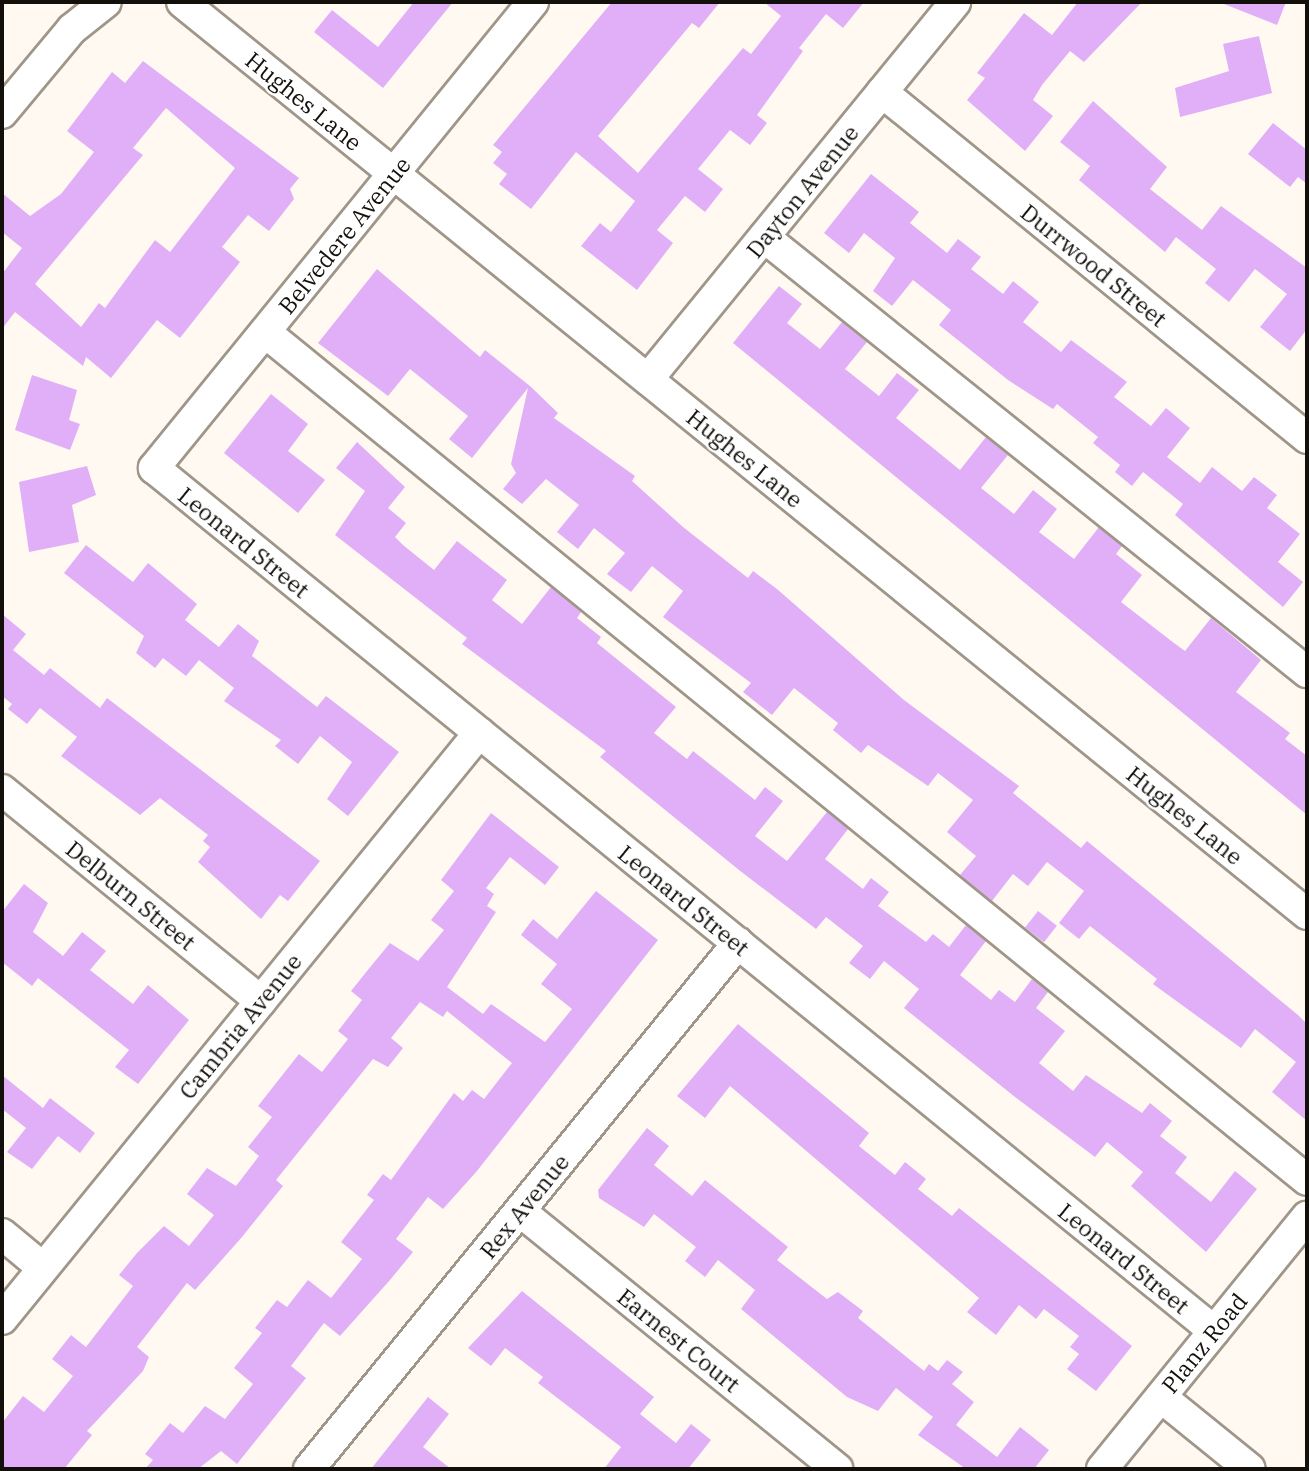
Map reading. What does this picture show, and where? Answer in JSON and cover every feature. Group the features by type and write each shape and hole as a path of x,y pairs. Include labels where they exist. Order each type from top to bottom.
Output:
{"street":[{"path":"2,113 72,29 106,2"},
{"name":"Hughes Lane","path":"182,2 1307,914"},
{"name":"Belvedere Avenue","path":"154,468 533,2"},
{"name":"Dayton Avenue","path":"648,379 955,2"},
{"name":"Durrwood Street","path":"882,92 1307,438"},
{"path":"764,237 1307,672"},
{"path":"265,331 1307,1180"},
{"name":"Leonard Street","path":"154,468 1214,1331"},
{"name":"Cambria Avenue","path":"2,1319 479,733"},
{"name":"Delburn Street","path":"2,790 261,1001"},
{"name":"Rex Avenue","path":"309,1469 738,943"},
{"name":"Earnest Court","path":"520,1211 838,1469"},
{"name":"Planz Road","path":"1102,1469 1307,1217"},
{"path":"2,1234 43,1268"},
{"path":"1161,1396 1250,1469"}],"building":[{"path":"414,2 453,2 383,88 314,32 332,10 378,47"},
{"path":"612,2 720,2 699,28 692,23 598,136 638,173 743,48 751,54 781,16 764,2 864,2 843,28 826,14 799,48 803,51 757,115 767,123 750,145 730,130 698,169 723,189 705,212 685,196 657,230 673,243 637,290 581,246 600,223 611,232 635,201 576,152 531,209 499,184 507,174 493,163 502,152 493,145"},
{"path":"1078,2 1142,2 1084,62 1070,51 1042,85 1033,100 1053,116 1025,151 967,100 985,78 977,73 1024,13 1052,35"},
{"path":"1219,2 1286,2 1277,25"},
{"path":"1259,36 1272,93 1180,117 1175,88 1229,71 1223,44"},
{"path":"143,61 299,178 290,189 294,199 269,231 248,215 222,247 240,262 180,338 157,320 111,378 86,357 83,366 15,312 2,329 2,274 22,248 2,232 2,193 30,216 61,194 94,152 67,131 112,72 125,83","holes":["166,108 235,168 170,252 155,240 105,308 99,303 81,327 35,284 143,155 133,148"]},
{"path":"1093,101 1167,167 1150,189 1202,230 1221,206 1307,268 1307,329 1290,351 1260,327 1287,294 1255,269 1229,302 1205,283 1216,269 1176,237 1165,252 1079,180 1090,166 1060,142"},
{"path":"1273,123 1307,150 1307,184 1298,177 1290,187 1248,154"},
{"path":"871,174 919,212 910,223 947,253 958,239 981,257 971,269 1003,294 1013,281 1039,302 1023,322 1061,352 1071,340 1127,382 1114,397 1151,426 1166,408 1190,428 1167,457 1200,483 1212,467 1242,491 1254,477 1277,495 1267,508 1300,534 1278,562 1303,582 1283,607 1175,515 1183,504 1143,472 1132,486 1115,472 1120,465 1093,443 1098,437 1057,404 1053,409 1008,380 939,325 951,310 913,280 892,306 873,291 895,258 864,233 849,253 824,233"},
{"path":"377,269 480,357 485,350 530,386 558,413 554,418 635,476 632,481 683,527 748,578 753,571 777,589 904,700 1019,786 1013,793 1081,848 1087,841 1298,1015 1307,1024 1307,1121 1272,1092 1296,1062 1255,1029 1241,1048 1153,984 1157,979 1090,926 1079,939 1059,923 1084,891 1047,862 1028,886 1013,874 992,901 960,875 976,856 947,832 973,800 938,773 928,786 868,745 861,753 833,730 838,723 794,688 772,715 743,692 751,683 663,617 683,591 652,566 631,592 607,574 625,553 594,528 578,549 557,532 579,505 546,479 522,504 503,489 516,473 511,464 528,388 472,458 449,439 468,416 410,369 388,396 318,343"},
{"path":"779,286 802,304 787,323 820,349 842,322 867,342 845,369 879,396 897,373 919,390 896,418 960,470 986,437 1008,455 981,488 1014,514 1033,490 1057,509 1039,532 1074,559 1099,527 1122,546 1116,554 1142,575 1121,602 1185,651 1211,618 1261,660 1236,692 1290,733 1285,739 1307,756 1307,815 733,343"},
{"path":"32,375 77,390 69,420 80,424 70,450 15,430"},
{"path":"271,394 308,424 288,451 325,480 298,513 224,453"},
{"path":"357,442 405,487 388,508 406,523 395,537 403,545 434,570 457,541 507,580 492,600 522,624 551,587 581,612 577,618 601,637 597,643 676,707 654,733 687,759 693,751 755,800 765,787 783,801 755,836 787,861 827,812 848,829 825,859 863,889 871,878 889,892 878,906 926,942 933,934 949,947 966,925 986,941 960,975 991,1000 999,990 1015,1002 1032,979 1048,992 1036,1008 1065,1031 1039,1063 1073,1091 1086,1075 1142,1113 1150,1103 1172,1121 1160,1136 1187,1157 1175,1173 1211,1202 1235,1171 1257,1189 1206,1252 1131,1186 1143,1172 1107,1142 1095,1157 1015,1097 904,1008 919,989 884,961 870,979 849,963 863,946 826,917 816,929 739,870 600,757 606,751 462,644 467,638 335,535 365,491 336,468"},
{"path":"87,466 96,495 72,505 79,542 29,552 19,482"},
{"path":"86,545 133,582 148,563 197,604 185,620 219,647 238,624 259,641 252,656 317,707 326,696 399,752 348,816 327,799 352,762 320,736 298,764 275,746 281,740 224,701 234,688 199,660 186,676 163,658 155,668 136,653 144,636 64,573"},
{"path":"2,614 26,634 13,650 44,675 50,668 100,708 107,698 320,861 288,901 280,895 261,919 198,862 210,847 203,841 208,835 160,798 140,815 61,756 77,737 40,708 27,724 8,709 12,704 2,696"},
{"path":"491,813 559,867 545,885 510,857 486,888 494,894 487,906 496,912 447,987 483,1014 491,1004 545,1042 572,1009 541,984 557,964 521,935 533,919 557,939 596,891 658,940 477,1171 443,1209 428,1197 396,1239 413,1252 390,1280 340,1336 324,1323 291,1366 306,1378 237,1464 221,1451 198,1469 145,1469 153,1460 145,1454 170,1423 183,1433 205,1406 225,1419 253,1384 234,1368 262,1333 255,1328 277,1300 287,1307 308,1280 331,1298 362,1259 341,1242 374,1200 367,1195 383,1174 391,1180 454,1093 463,1101 472,1090 484,1099 512,1063 447,1011 443,1017 420,1002 391,1038 403,1048 388,1067 373,1059 276,1180 283,1186 242,1237 195,1290 187,1283 137,1347 149,1357 143,1371 87,1431 92,1435 64,1469 2,1469 2,1423 23,1396 44,1412 73,1376 52,1359 71,1335 86,1347 133,1286 119,1275 164,1226 189,1246 214,1215 187,1194 207,1168 236,1186 259,1156 248,1147 272,1117 258,1106 299,1054 322,1072 348,1039 338,1031 362,1000 351,991 367,971 390,943 418,961 444,930 431,920 454,891 441,880"},
{"path":"24,884 48,903 33,932 63,956 82,932 106,951 90,970 133,1004 148,985 189,1020 138,1084 115,1067 129,1050 38,978 32,986 2,962 2,912"},
{"path":"1038,911 1057,926 1044,942 1025,928"},
{"path":"738,1024 869,1133 859,1146 895,1175 905,1162 926,1179 918,1189 952,1216 959,1208 1132,1346 1096,1391 1067,1369 1079,1354 1070,1347 1079,1336 1044,1309 1036,1319 1019,1305 996,1335 967,1312 979,1298 730,1086 705,1118 677,1096"},
{"path":"2,1075 43,1108 50,1098 95,1133 80,1153 58,1136 32,1169 7,1152 26,1128 2,1109"},
{"path":"647,1128 669,1146 654,1165 692,1196 705,1180 788,1247 777,1260 827,1299 838,1292 863,1311 858,1318 924,1371 929,1364 938,1371 947,1360 963,1372 952,1384 974,1402 956,1425 997,1457 1020,1427 1049,1450 1034,1469 966,1469 918,1435 933,1417 896,1388 878,1411 847,1397 741,1309 755,1290 718,1260 705,1277 685,1261 696,1247 654,1214 644,1227 599,1198 598,1190"},
{"path":"522,1291 654,1397 640,1414 676,1443 691,1424 711,1440 688,1469 604,1469 621,1447 538,1383 543,1377 505,1348 491,1366 468,1348"},
{"path":"428,1397 449,1414 423,1447 451,1469 371,1469"}]}
